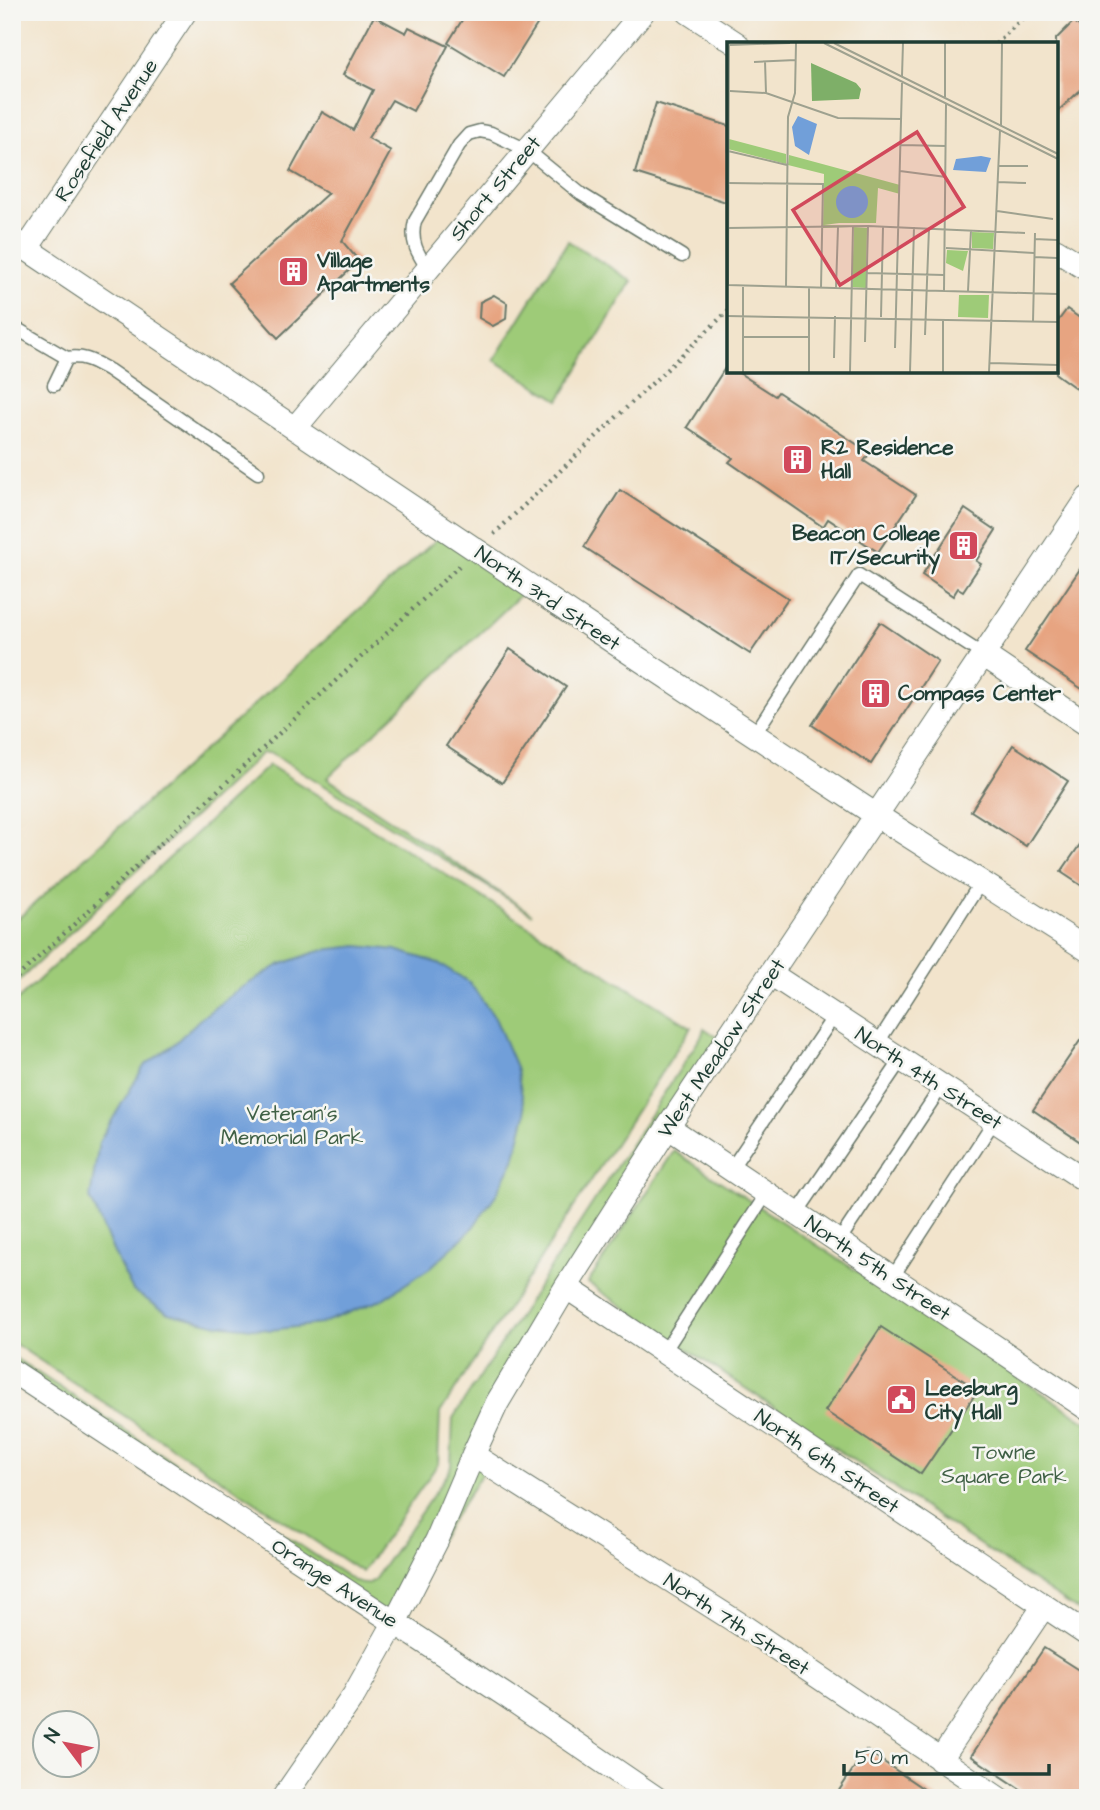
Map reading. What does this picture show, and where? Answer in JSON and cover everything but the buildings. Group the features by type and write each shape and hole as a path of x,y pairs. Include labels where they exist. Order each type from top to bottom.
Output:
{"street":[{"name":"Rosefield Avenue","path":"20,244 185,12"},
{"name":"Short Street","path":"295,428 643,12"},
{"path":"688,12 734,42"},
{"name":"North 3rd Street","path":"20,244 754,735 1088,950"},
{"path":"1058,251 1088,270"},
{"name":"West Meadow Street","path":"283,1798 354,1695 395,1622 437,1540 498,1403 566,1287 668,1127 982,654 1086,503"},
{"path":"982,654 1088,725"},
{"name":"North 4th Street","path":"771,974 1088,1182"},
{"name":"North 5th Street","path":"668,1127 1088,1409"},
{"name":"North 6th Street","path":"566,1287 1088,1635"},
{"name":"Orange Avenue","path":"12,1371 395,1622 656,1798"},
{"name":"North 7th Street","path":"473,1455 746,1628 998,1798"},
{"path":"940,1760 1044,1606"}],"lane":[{"path":"428,268 416,251 412,232 415,221 459,145 469,134 480,131 491,133 527,150 581,194 682,256"},
{"path":"12,326 67,358 79,356 109,370 258,473"},
{"path":"54,385 67,358"},
{"path":"754,735 859,575 982,654"},
{"path":"877,1044 981,882"},
{"path":"731,1169 834,1016"},
{"path":"796,1213 901,1060"},
{"path":"839,1241 942,1086"},
{"path":"892,1278 994,1121"},
{"path":"664,1352 766,1193"}],"path":[{"path":"998,42 1029,12"},
{"path":"12,982 477,550 727,312"}],"green space":[{"path":"568,241 632,281 559,400 494,360"},
{"path":"448,529 531,585 327,778 532,914 275,755 262,753 12,987 12,924"},
{"name":"Veteran's Memorial Park","path":"269,765 691,1027 440,1413 438,1464 362,1572 12,1342 12,1005"},
{"path":"704,1028 724,1042 483,1423 488,1464 389,1618 12,1365 12,1356 356,1582 369,1583 374,1580 449,1472 453,1418 702,1035"},
{"name":"Towne Square Park","path":"674,1151 1088,1423 1088,1617 588,1283"}],"water":[{"path":"358,946 396,950 438,963 469,982 495,1018 516,1067 526,1114 514,1160 497,1193 471,1230 430,1268 381,1300 320,1324 271,1330 214,1324 168,1313 133,1291 90,1198 99,1142 144,1066 235,992 279,965 322,950"}],"place":[{"name":"Village Apartments","path":"294,272"},
{"name":"R2 Residence Hall","path":"798,459"},
{"name":"Beacon College IT/Security","path":"963,545"},
{"name":"Compass Center","path":"875,693"},
{"name":"Leesburg City Hall","path":"902,1400"}]}
